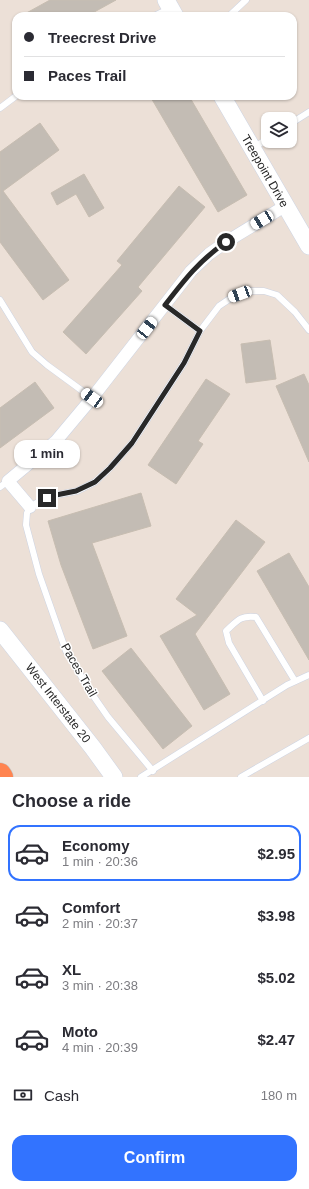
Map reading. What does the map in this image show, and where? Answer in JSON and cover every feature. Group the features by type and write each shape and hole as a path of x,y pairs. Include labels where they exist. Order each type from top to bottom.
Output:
{"main road":[{"name":"Treepoint Drive","path":"224,100 309,246"},
{"name":"West Interstate 20","path":"0,630 114,777"}],"street":[{"path":"30,507 4,484 56,441 92,398 191,271 209,254 226,242 286,206"}],"lane":[{"path":"233,12 246,0"},
{"path":"0,108 12,99"},
{"path":"297,120 309,112"},
{"path":"252,148 261,142"},
{"path":"30,507 56,495 76,491 95,482 110,468 132,443 184,363 200,331 219,306 231,298 249,291 264,291 277,295 295,312 309,330"},
{"path":"0,300 32,352 92,398"},
{"path":"165,305 200,331"},
{"name":"Paces Trail","path":"30,507 27,513 26,525 39,574 66,651 108,718 152,771"},
{"path":"263,701 229,643 226,631 237,620 246,616 256,617 295,681"},
{"path":"141,777 295,681 309,675"},
{"path":"241,777 309,738"}],"building":[{"path":"50,0 116,0 94,12 28,12"},
{"path":"152,100 191,100 247,195 218,212"},
{"path":"40,123 59,150 3,191 69,280 43,300 0,242 0,152"},
{"path":"84,174 104,208 89,217 76,194 57,205 51,193"},
{"path":"179,186 205,207 138,287 142,291 86,354 63,332 122,265 117,261"},
{"path":"270,340 276,379 246,383 241,344"},
{"path":"304,374 309,385 309,462 276,386"},
{"path":"206,379 230,394 198,441 203,444 176,484 148,465"},
{"path":"35,382 54,408 0,448 0,408"},
{"path":"141,493 151,526 92,543 127,636 93,649 61,565 48,521"},
{"path":"236,520 265,542 195,634 230,694 204,710 160,636 197,615 176,599"},
{"path":"289,553 309,587 309,660 257,571"},
{"path":"131,648 192,726 163,749 102,671"}],"route":[{"path":"47,498 76,491 95,482 110,468 132,443 184,363 200,331 165,305 191,271 209,254 226,242"}]}
